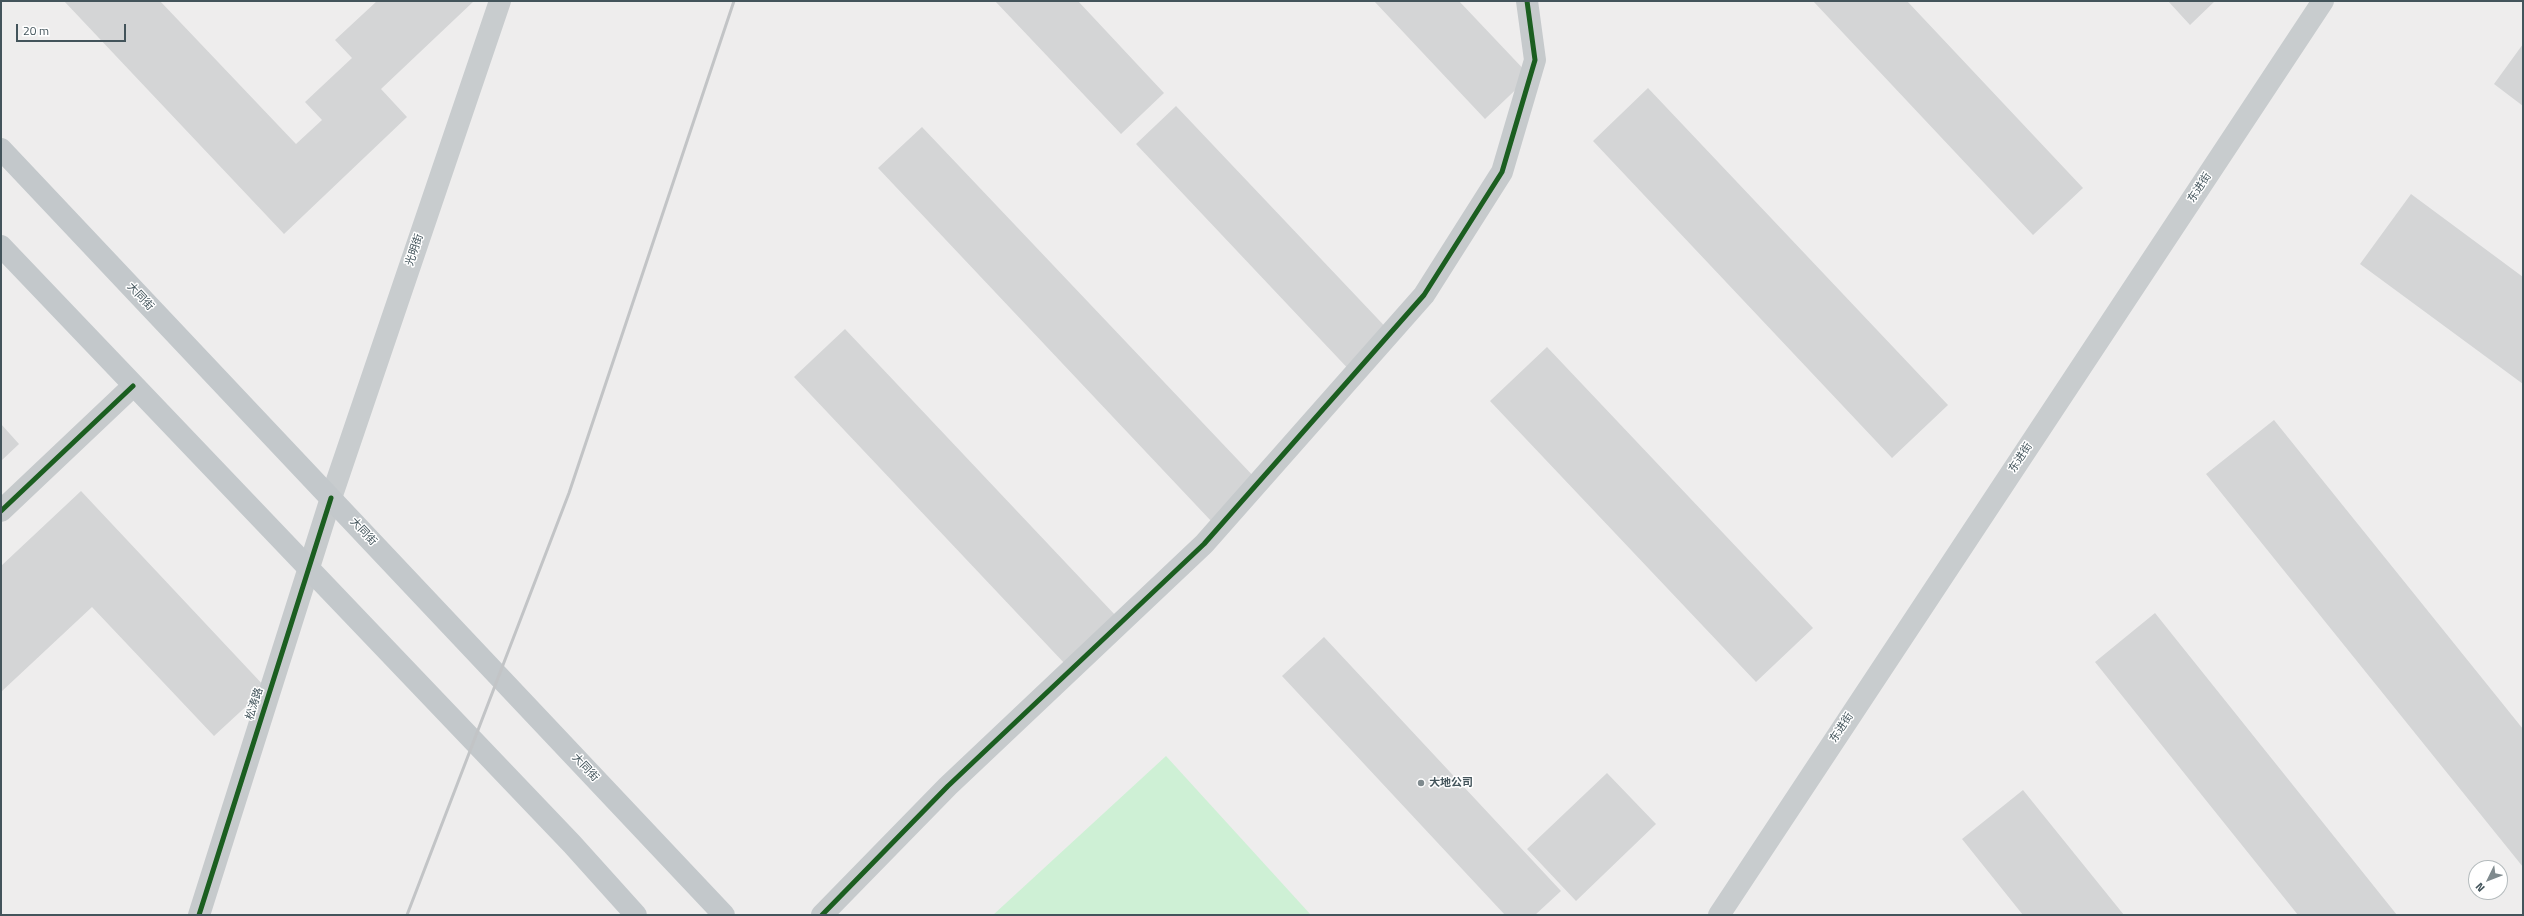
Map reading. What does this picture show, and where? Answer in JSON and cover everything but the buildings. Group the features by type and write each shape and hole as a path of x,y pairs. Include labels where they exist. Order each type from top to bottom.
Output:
{"main road":[{"name":"光明街","path":"331,498 500,1"},
{"name":"东进街","path":"1719,915 2323,1"},
{"name":"大同街","path":"1,149 724,915"},
{"path":"1,246 308,570 572,844 636,915"}],"street":[{"path":"822,915 948,786 1204,544 1424,295 1502,172 1535,60 1527,1"},
{"path":"1,511 133,386"},
{"name":"松涛路","path":"199,915 331,498"}],"green space":[{"path":"1166,756 1311,915 993,915"}],"railway":[{"path":"407,915 569,493 734,1"}],"cycle path":[{"path":"822,915 948,786 1204,544 1424,295 1502,172 1535,60 1527,1"},
{"path":"1,511 133,386"},
{"path":"199,915 331,498"}],"place":[{"name":"大地公司","path":"1421,783"}]}
